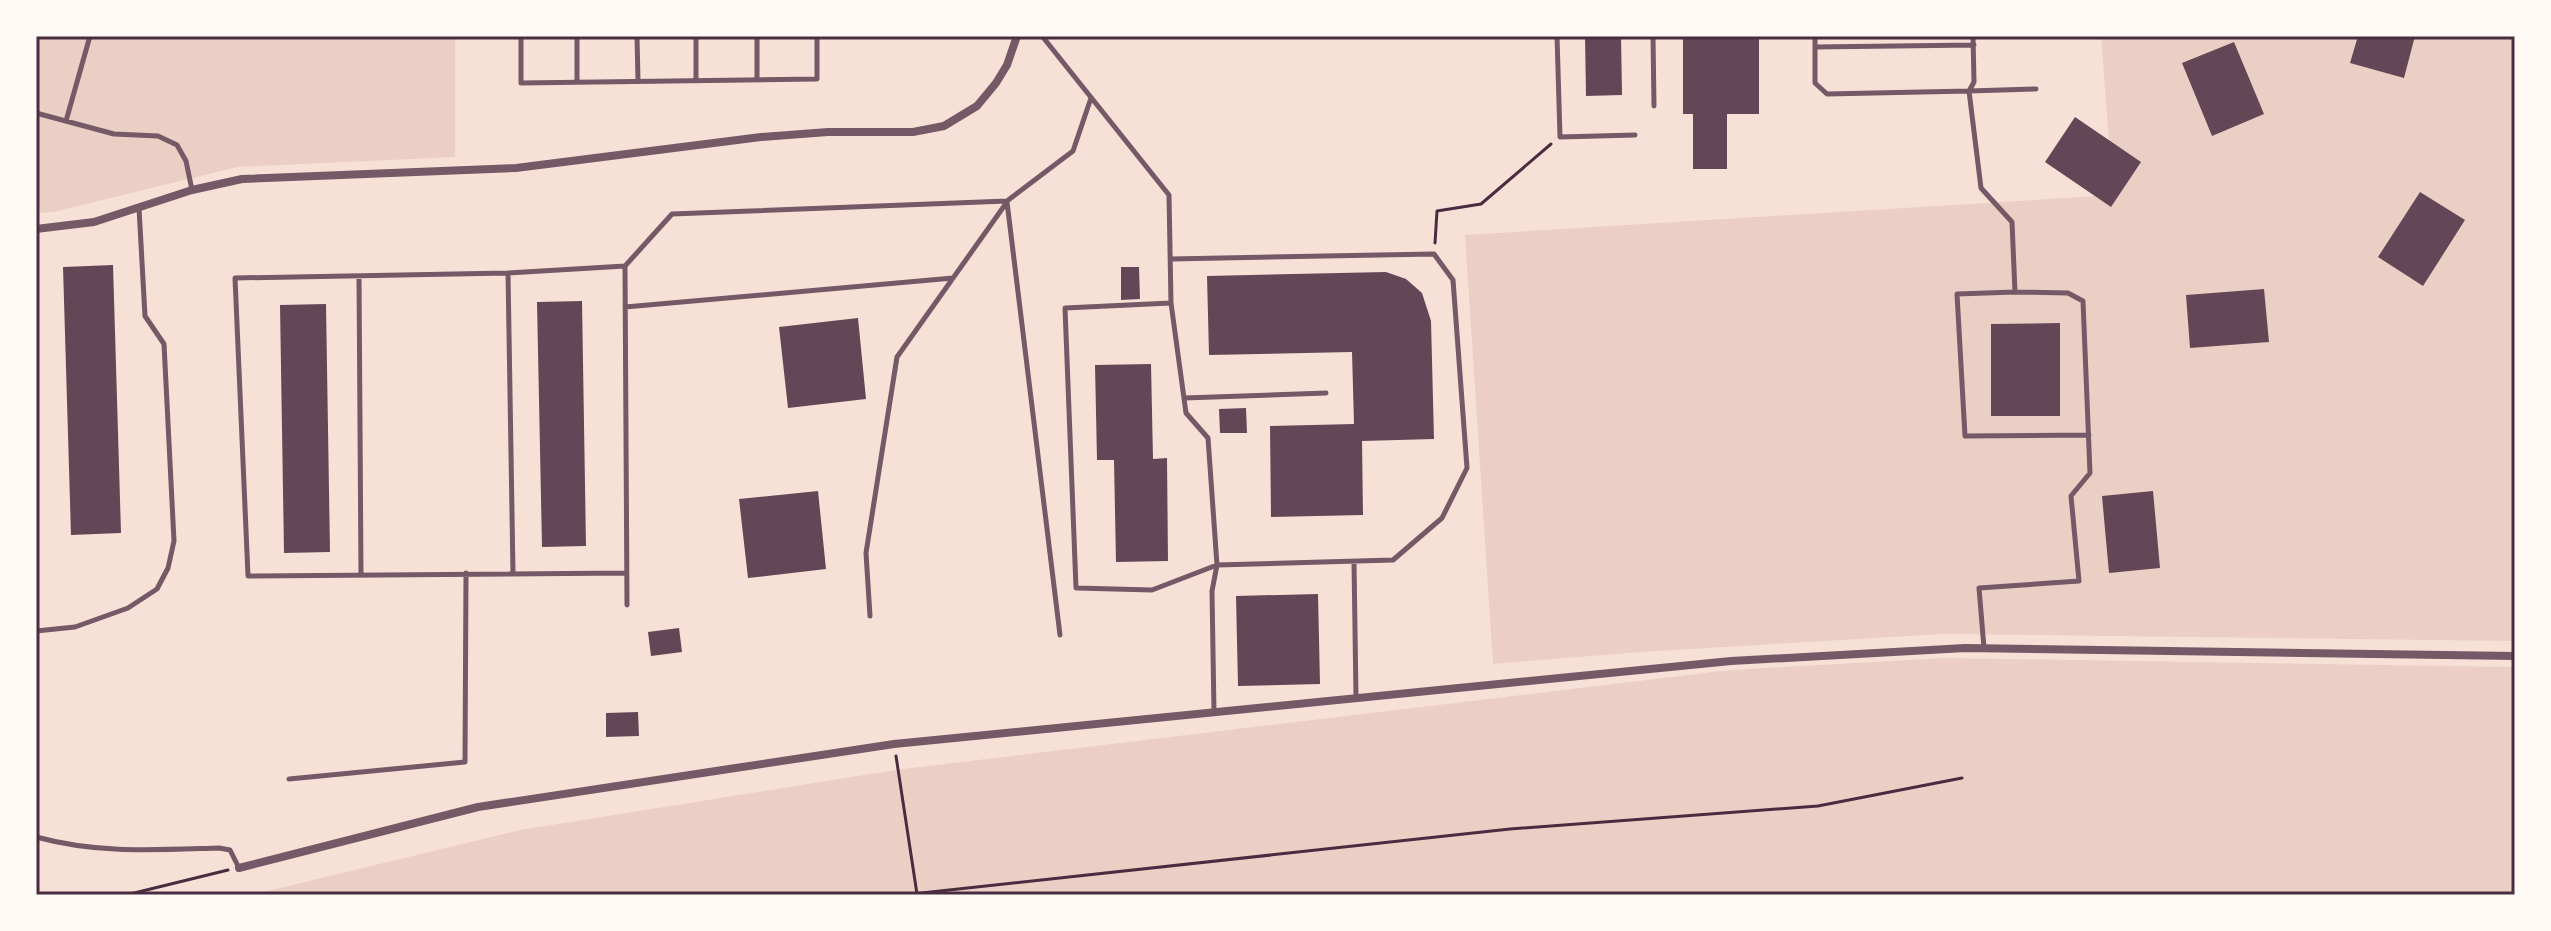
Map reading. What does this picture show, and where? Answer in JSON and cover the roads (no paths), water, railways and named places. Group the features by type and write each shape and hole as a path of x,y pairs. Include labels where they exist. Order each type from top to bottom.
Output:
{"street":[{"path":"36,229 85,223 192,190 256,178 516,168 761,137 828,132 913,132 944,126 977,106 996,83 1007,65 1017,36"},
{"path":"239,868 478,807 894,744 1731,661 1984,648 2515,656"}],"lane":[{"path":"66,121 90,36"},
{"path":"521,36 521,83 817,79 817,36"},
{"path":"577,36 577,82"},
{"path":"637,36 638,81"},
{"path":"696,36 696,81"},
{"path":"757,36 757,80"},
{"path":"1042,36 1169,195 1171,303 1186,413 1208,438 1217,565 1212,591 1214,712"},
{"path":"1557,36 1560,137 1635,135"},
{"path":"1653,36 1654,106"},
{"path":"1815,36 1815,83 1827,94 2036,89"},
{"path":"1973,36 1974,82 1969,91 1981,188 2012,222 2015,292"},
{"path":"1815,47 1974,45"},
{"path":"870,616 866,553 897,357 1007,201 1073,151 1091,98"},
{"path":"36,113 114,134 158,136 177,145 186,161 192,190"},
{"path":"627,605 625,266 672,214 1007,201"},
{"path":"1007,201 1060,635"},
{"path":"36,631 75,627 128,608 157,589 168,568 174,541 164,344 145,316 139,208"},
{"path":"1171,259 1434,254 1453,280 1467,468 1442,518 1393,560 1217,565 1152,590 1076,588 1065,308 1171,303"},
{"path":"625,266 508,273 235,278 248,576 627,573"},
{"path":"508,273 513,573"},
{"path":"359,276 361,575"},
{"path":"625,307 953,278"},
{"path":"1984,648 1979,588 2079,581 2071,496 2090,473 2089,435 2083,301 2068,293 1957,294 1965,436 2089,435"},
{"path":"1184,398 1326,393"},
{"path":"1354,562 1356,698"},
{"path":"289,779 465,762 466,573"},
{"path":"36,837 76,848 136,851 219,848 230,850 239,868"}]}
